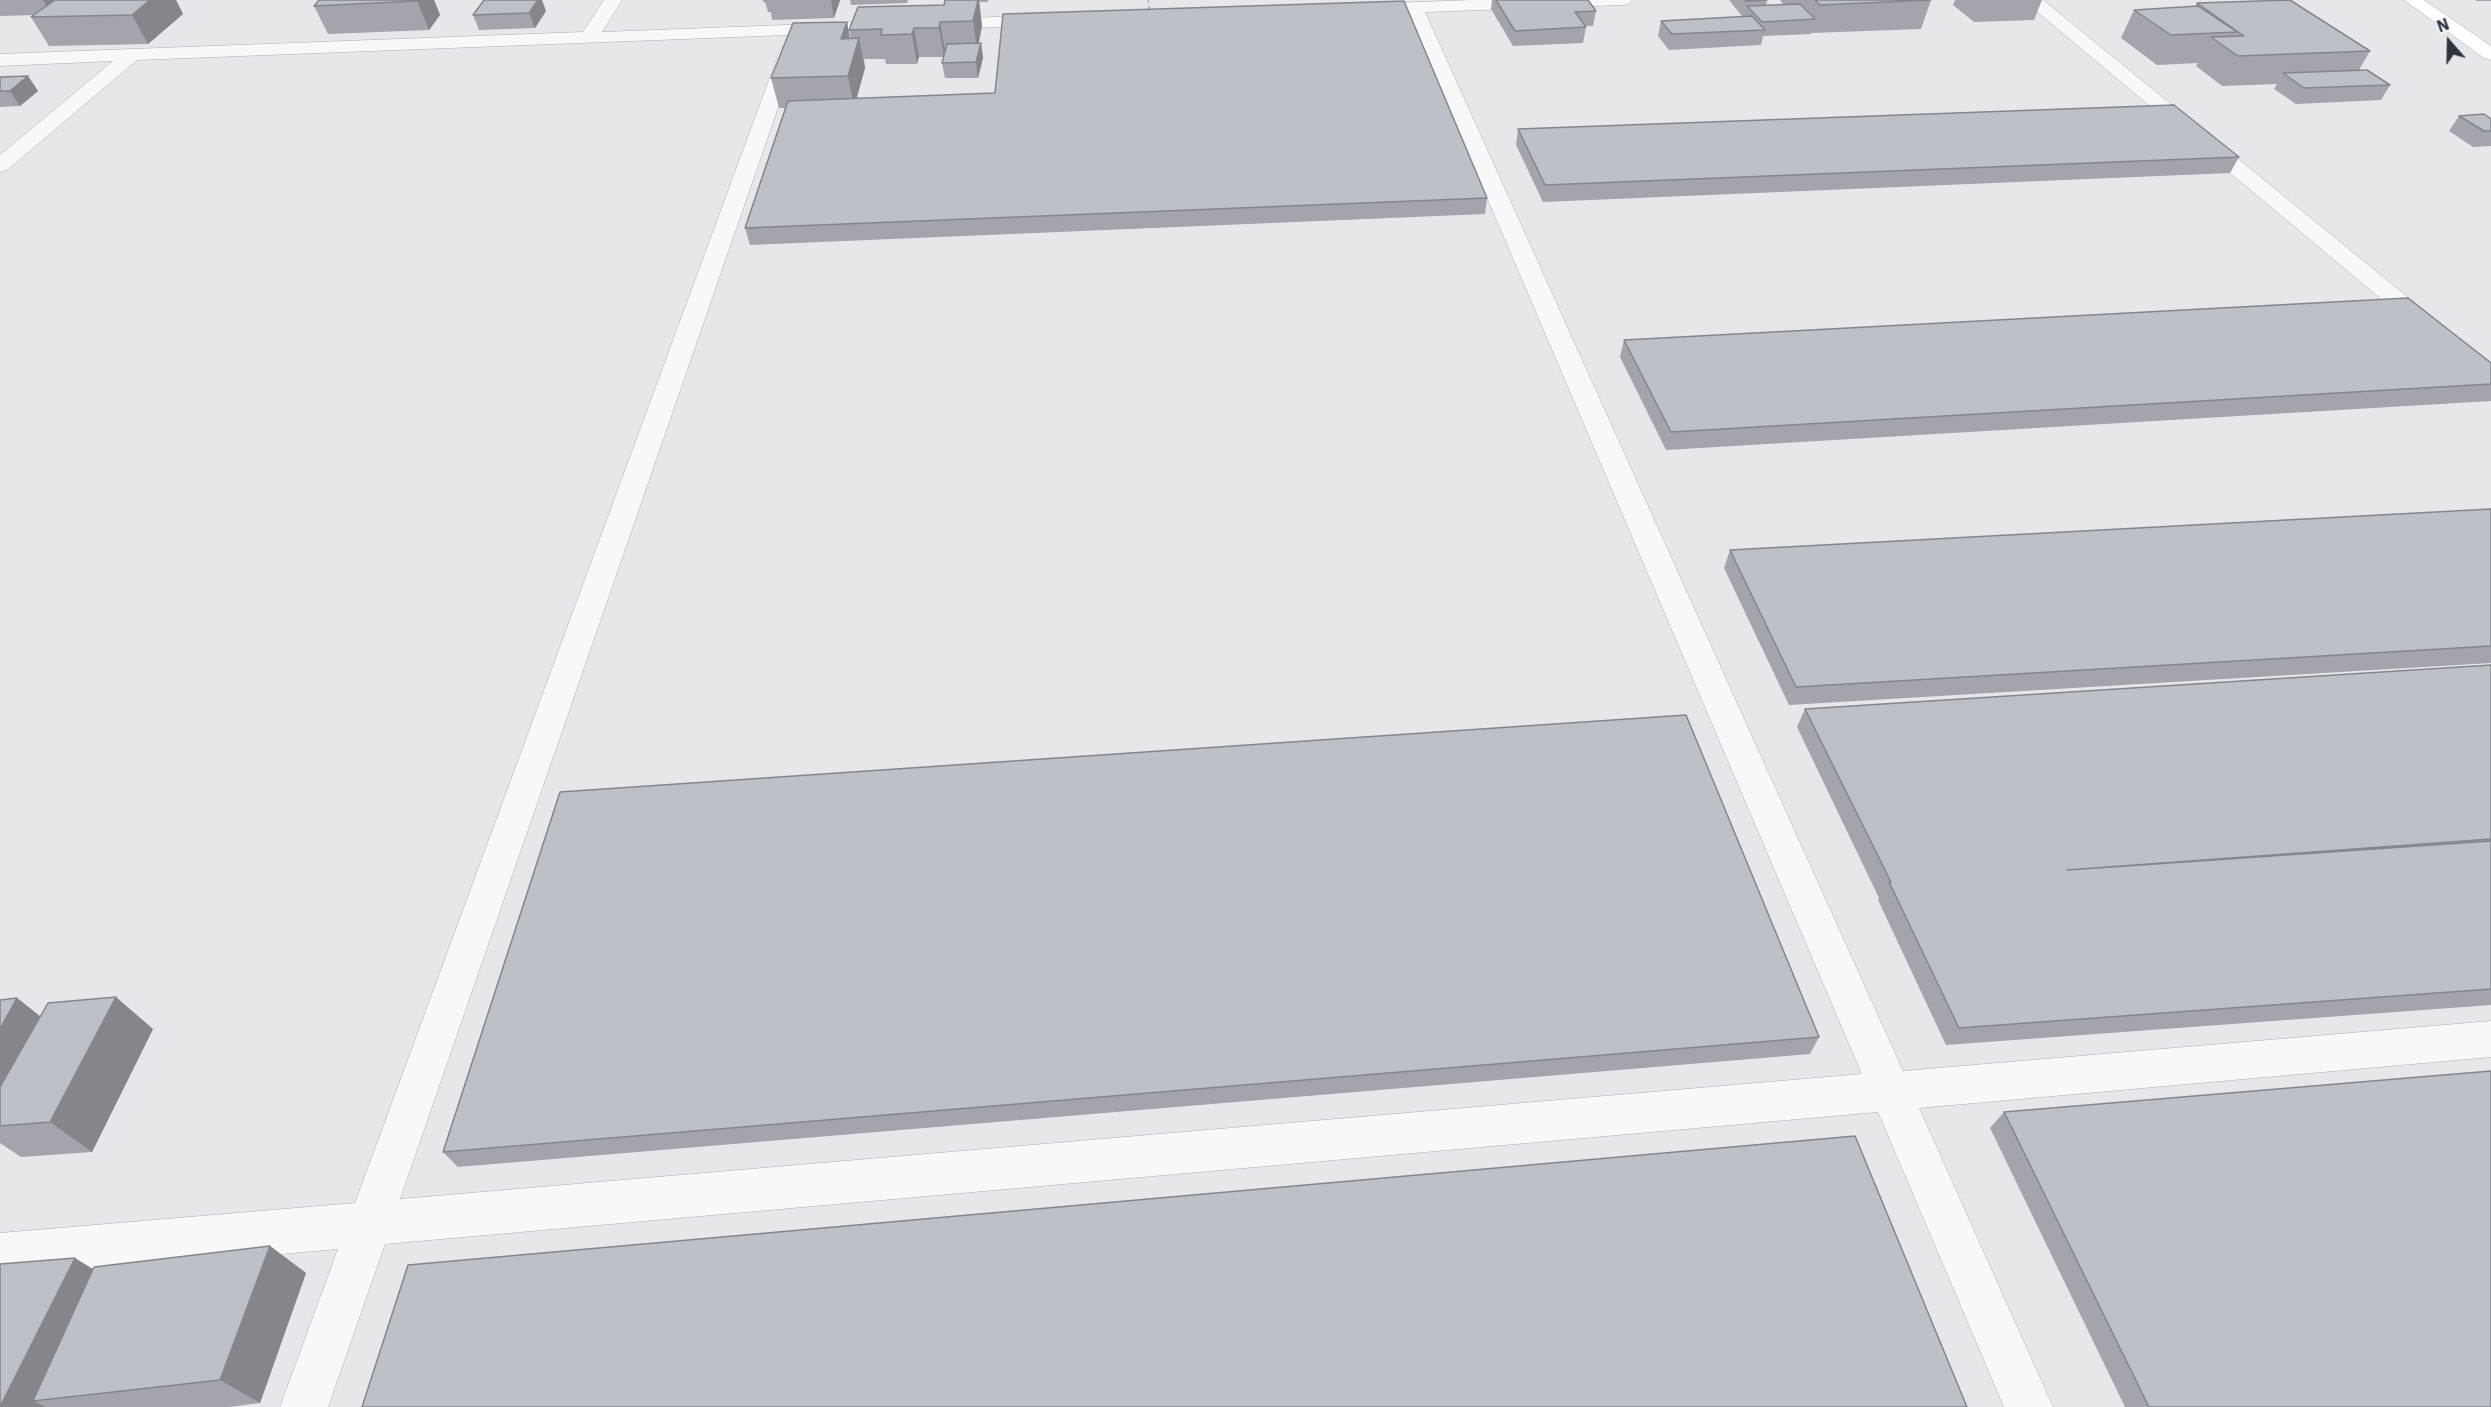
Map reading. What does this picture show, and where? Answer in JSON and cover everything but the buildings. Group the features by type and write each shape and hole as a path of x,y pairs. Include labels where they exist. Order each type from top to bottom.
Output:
{"main road":[{"path":"2413,0 2491,54"}],"street":[{"path":"590,36 613,0"},
{"path":"1345,10 1623,0"},
{"path":"2032,0 2491,378"},
{"path":"1414,7 2029,1407"},
{"path":"7,59 131,56 797,28 1149,8"},
{"path":"304,1407 797,28"},
{"path":"7,59 40,39"},
{"path":"0,166 131,56"},
{"path":"0,1256 2491,1038"}]}
